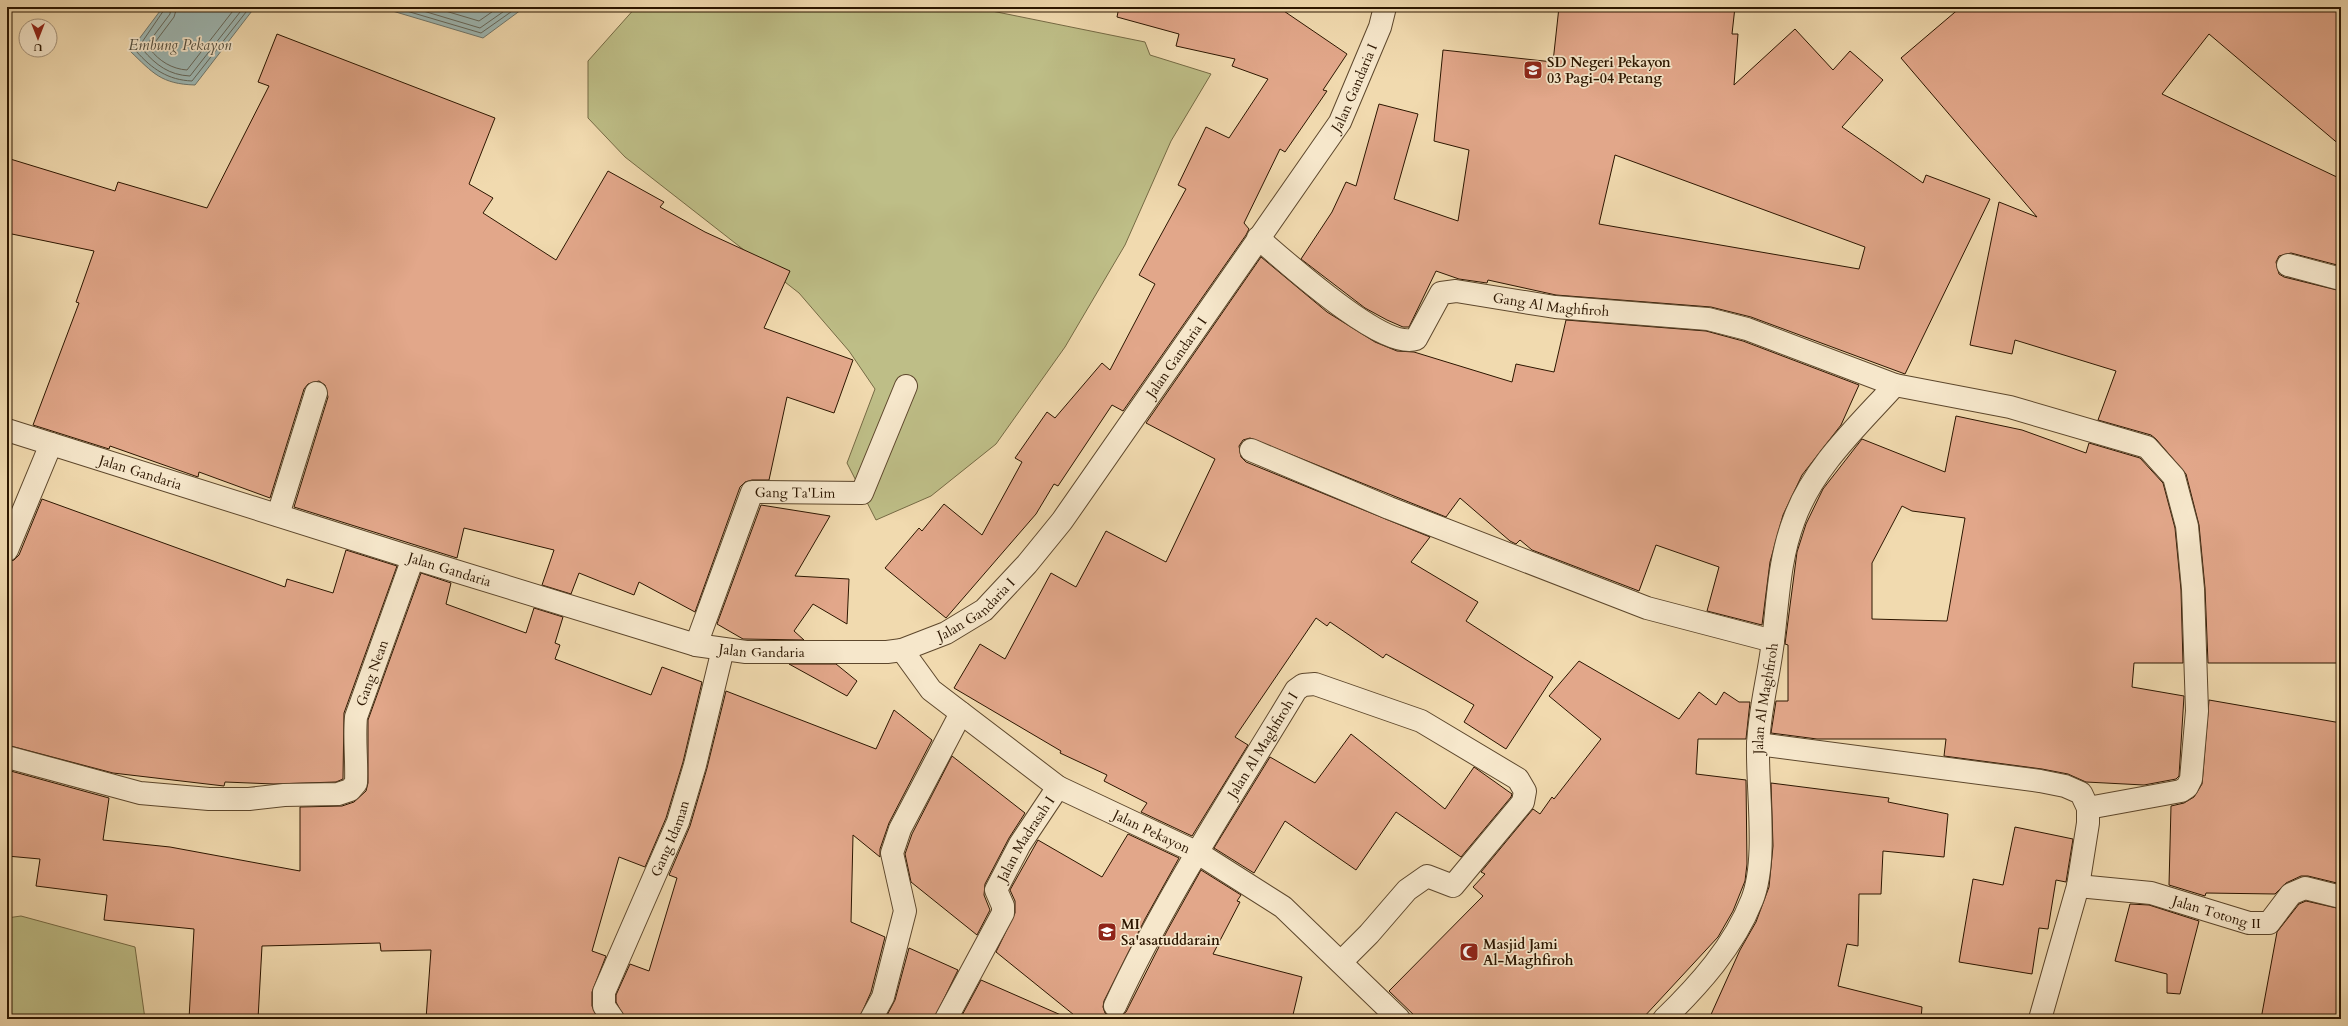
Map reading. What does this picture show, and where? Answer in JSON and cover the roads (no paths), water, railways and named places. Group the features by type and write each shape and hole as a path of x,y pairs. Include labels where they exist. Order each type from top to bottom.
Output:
{"street":[{"name":"Jalan Gandaria I","path":"902,650 946,633 965,623 984,610 1027,564 1062,521 1340,122 1380,27 1385,7"},
{"name":"Gang Al Maghfiroh","path":"1258,238 1347,312 1402,341 1416,339 1441,293 1456,291 1555,307 1708,319 1747,329 1895,385"},
{"path":"2288,265 2341,279"},
{"name":"Jalan Al Maghfiroh","path":"1664,1019 1728,947 1753,899 1760,869 1758,744 1773,641 1780,572 1794,519 1822,467 1895,385"},
{"path":"1895,385 2010,407 2147,447 2174,477 2187,526 2193,589 2197,711 2191,779 2187,787 2181,791 2088,808"},
{"name":"Gang Ta'Lim","path":"696,645 752,492 862,493 906,386"},
{"path":"278,515 316,393"},
{"name":"Jalan Gandaria","path":"7,430 413,558 696,645 746,652 870,654 902,650"},
{"path":"7,550 51,444"},
{"path":"1251,450 1389,508 1648,608 1773,641"},
{"name":"Gang Nean","path":"7,757 140,793 249,800 284,795 338,794 350,790 356,782 357,757 354,737 356,717 413,558"},
{"name":"Gang Idaman","path":"613,1019 604,1006 604,992 678,822 695,765 722,649"},
{"name":"Jalan Pekayon","path":"902,650 931,690 1058,787 1198,853 1283,907 1399,1019"},
{"name":"Jalan Al Maghfiroh I","path":"1115,1006 1139,955 1198,853 1296,690 1303,685 1315,684 1421,721 1518,779 1525,791 1523,802 1453,886 1427,876 1407,890 1369,934 1341,962"},
{"path":"872,1019 883,997 905,911 892,853 900,829 961,713"},
{"path":"1758,744 2065,786 2081,793 2088,808 2088,822 2078,886 2040,1019"},
{"name":"Jalan Madrasah I","path":"946,1019 1003,913 1003,906 996,890 1020,844 1058,787"},
{"name":"Jalan Totong II","path":"2078,886 2151,893 2249,923 2269,923 2291,894 2304,888 2341,897"}],"water":[{"name":"Embung Pekayon","path":"163,7 255,7 195,85 174,82 158,76 130,51"},
{"path":"379,7 525,7 483,38"}],"place":[{"name":"SD Negeri Pekayon 03 Pagi-04 Petang","path":"1533,70"},
{"name":"MI Sa'asatuddarain","path":"1107,932"},
{"name":"Masjid Jami Al-Maghfiroh","path":"1469,952"}]}
